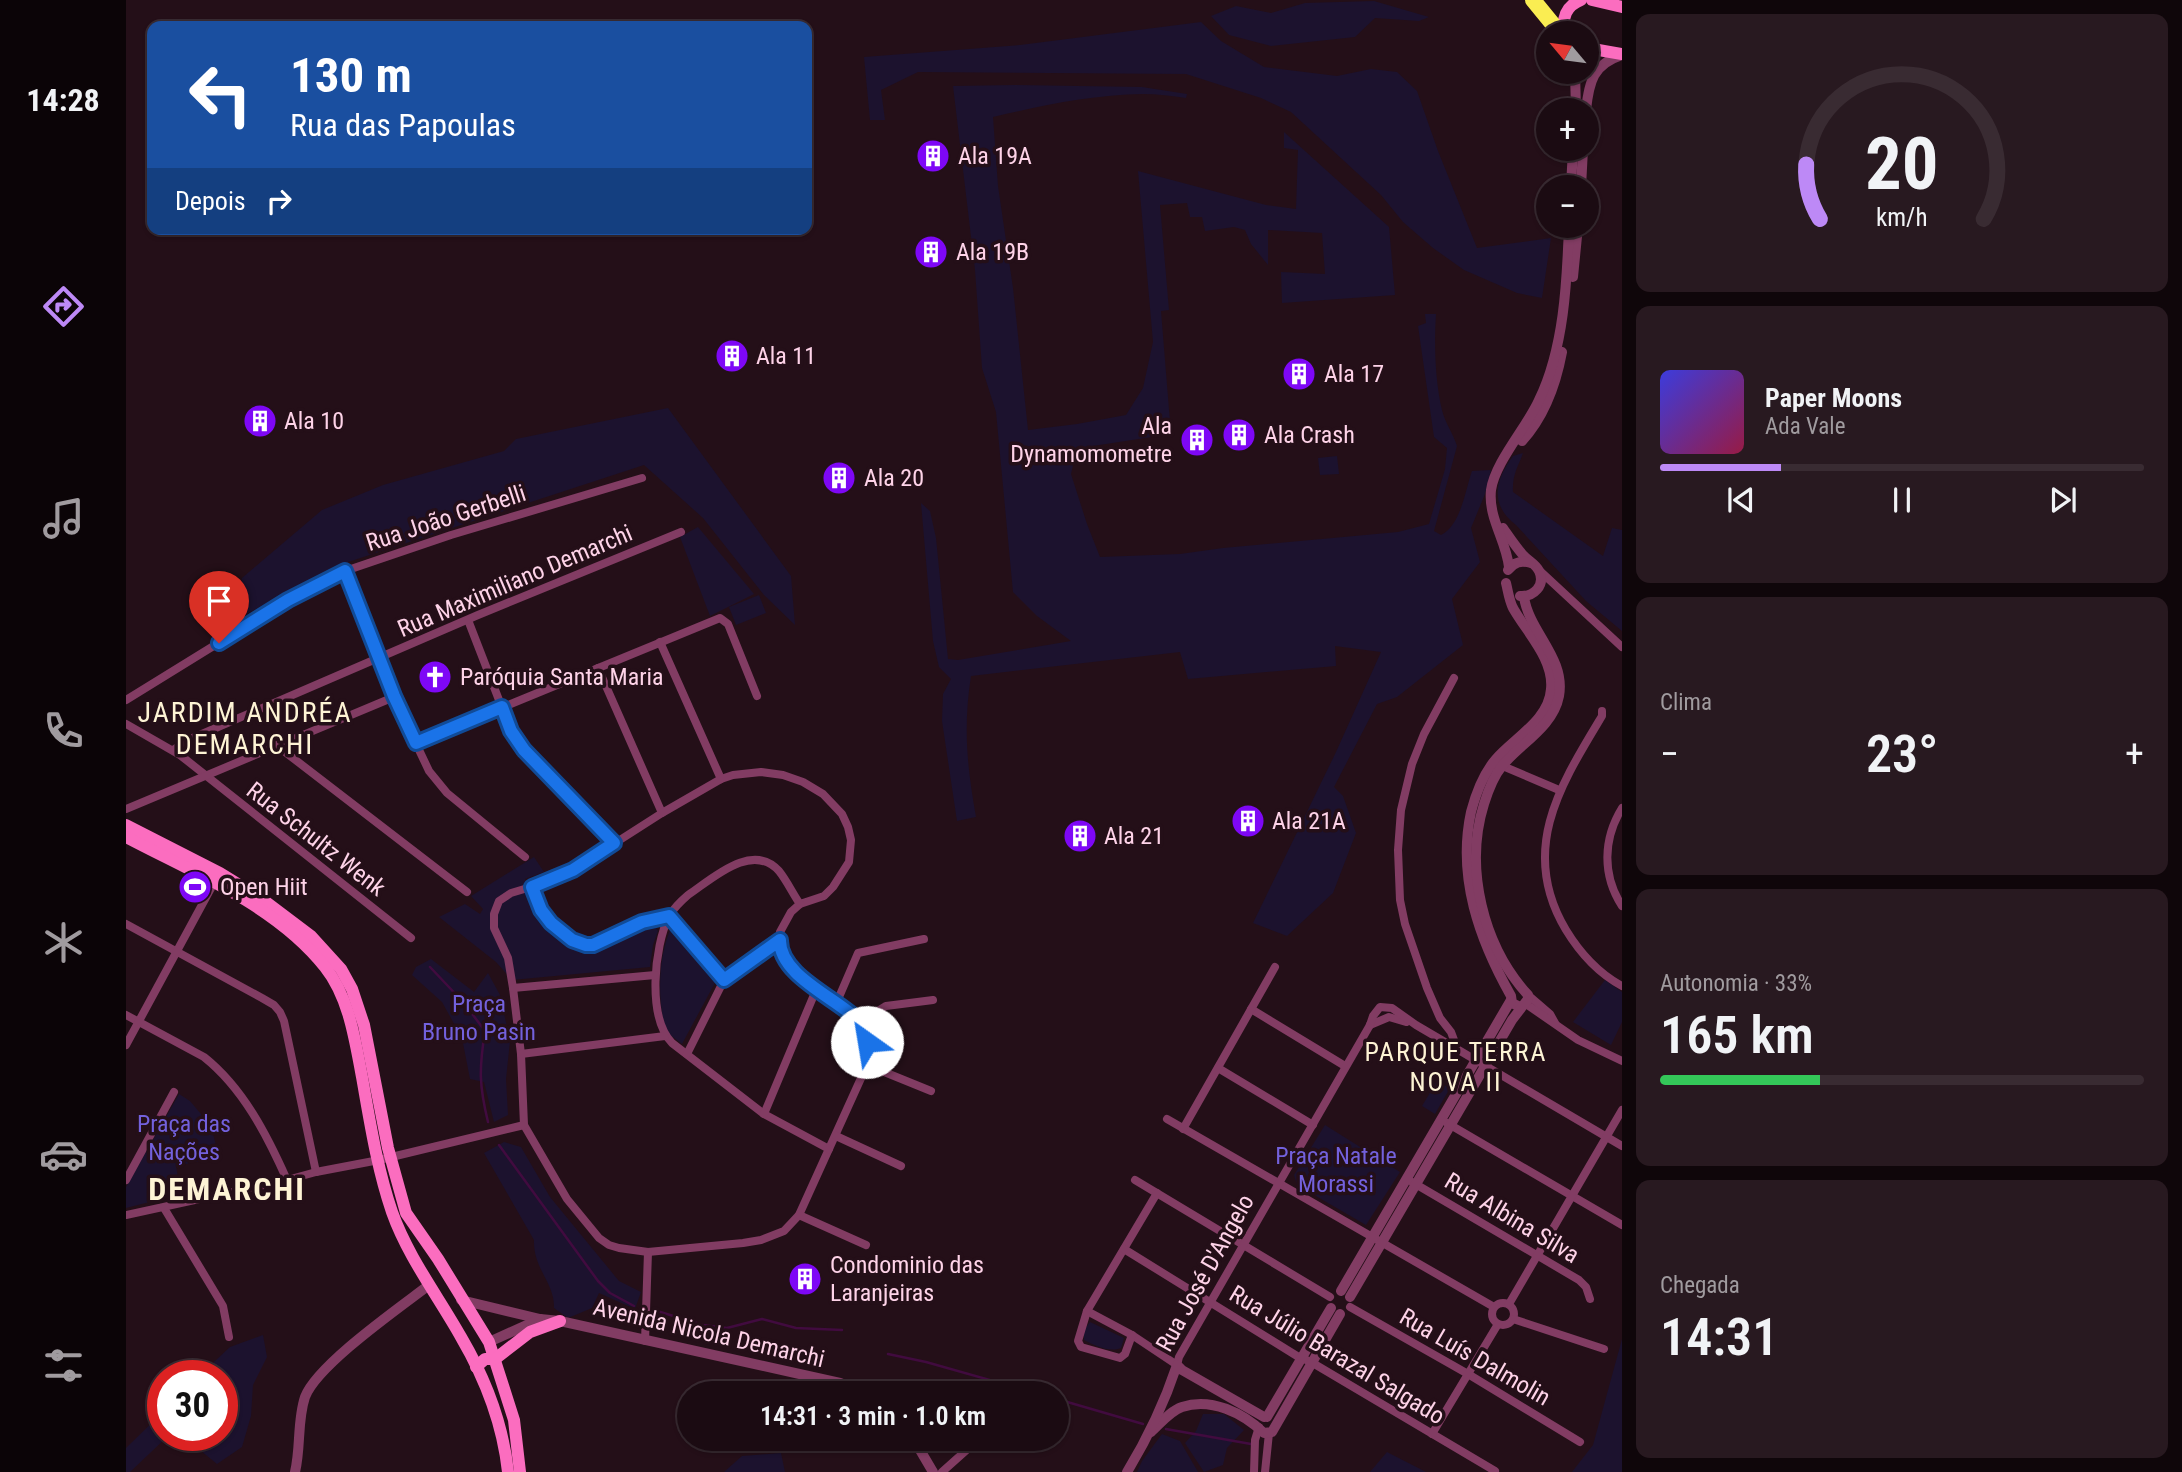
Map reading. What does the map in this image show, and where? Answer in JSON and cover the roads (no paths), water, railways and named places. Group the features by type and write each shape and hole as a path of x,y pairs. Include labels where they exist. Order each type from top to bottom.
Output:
{"highway":[{"path":"1533,0 1551,21"}],"main road":[{"path":"1592,0 1622,7"},
{"path":"1563,21 1564,14 1578,1"},
{"path":"1600,50 1622,54"},
{"path":"126,825 217,878"},
{"path":"126,838 252,892 325,949 341,969 362,1016 393,1214 429,1285 476,1367 495,1413 508,1472"},
{"path":"385,1158 406,1213 438,1259 461,1300 492,1341 514,1420 520,1472"},
{"path":"429,1285 441,1284 461,1300"},
{"path":"476,1367 485,1359 495,1359 530,1332 560,1321"},
{"path":"461,1337 475,1343 492,1341"}],"street":[{"path":"1588,98 1597,70 1606,61 1622,54"},
{"path":"1568,238 1566,288 1554,358 1539,401 1493,481 1491,512 1507,551 1509,568 1506,583 1513,608 1546,662 1552,689 1544,709 1534,723 1479,787 1469,822 1468,886 1482,936 1520,998 1550,1014 1555,1023 1578,1040 1622,1061"},
{"path":"1511,449 1518,446 1533,427 1556,381 1568,323 1577,238"},
{"name":"Rua João Gerbelli","path":"126,700 288,600 345,571 452,535 642,478"},
{"path":"1491,512 1515,545 1535,566 1622,647"},
{"name":"Rua Maximiliano Demarchi","path":"173,750 188,740 681,532"},
{"path":"1506,583 1512,593 1524,597 1539,588 1541,578 1535,566 1519,561 1509,568"},
{"path":"345,571 394,696 429,771 447,793 525,857"},
{"path":"1539,588 1554,590 1576,606"},
{"path":"1498,764 1545,724 1559,698 1559,673 1529,615 1524,597"},
{"path":"416,743 717,619 723,619 728,624 757,696"},
{"path":"468,620 511,731 524,750 614,843"},
{"path":"660,642 721,779"},
{"path":"598,668 662,813"},
{"path":"1454,678 1424,734 1412,764 1402,810 1398,850 1400,900 1405,923 1427,988 1457,1048"},
{"path":"126,809 394,696"},
{"path":"1602,711 1602,716 1559,790 1547,831 1545,858 1547,883 1562,923 1592,964 1622,986"},
{"name":"Rua Schultz Wenk","path":"126,724 173,750 411,938"},
{"path":"276,745 467,892"},
{"path":"1498,764 1559,790"},
{"path":"761,772 783,775 803,782 823,794 842,814 851,840 849,862 824,896 800,904 786,919 780,932 779,945 784,958 816,990 860,1022 866,1032 869,1052 867,1065 799,1215 783,1231 761,1240 648,1252 608,1245 594,1233 567,1199 524,1125 521,1054 513,988 508,958 494,928 494,914 499,901 511,893 573,870 662,813 721,779 761,772"},
{"path":"1622,808 1607,846 1606,866 1615,895 1622,906"},
{"path":"800,904 781,873 765,861 750,860 730,868 680,901 669,916 655,975 660,1025 665,1036 764,1114 829,1149"},
{"path":"126,1045 217,878"},
{"path":"532,887 541,910 551,923 572,940 586,945 593,945 642,922 669,916"},
{"path":"669,916 724,980"},
{"path":"126,924 262,998 281,1012 316,1172"},
{"path":"836,1004 858,953 924,939"},
{"path":"687,1054 724,980 780,940"},
{"path":"1183,1129 1275,967"},
{"path":"513,988 655,975"},
{"path":"764,1114 816,990"},
{"path":"1254,1472 1255,1440 1306,1360 1520,998"},
{"path":"860,1022 886,1006 933,1000"},
{"path":"1251,1009 1345,1066"},
{"path":"126,1014 204,1057 228,1080 273,1149 287,1180"},
{"name":"Rua José D'Angelo","path":"1128,1472 1151,1432 1168,1394 1179,1357 1370,1025 1389,1017 1416,1025 1442,1040"},
{"path":"1440,1018 1442,1040 1622,1146"},
{"path":"521,1054 665,1036"},
{"path":"867,1065 931,1091"},
{"path":"1218,1068 1313,1125"},
{"path":"126,1180 174,1092"},
{"path":"1509,1304 1622,1110"},
{"path":"1167,1119 1494,1307"},
{"path":"1446,1122 1622,1225"},
{"path":"126,1215 524,1125"},
{"path":"836,1136 901,1166"},
{"name":"Rua Luís Dalmolin","path":"1135,1180 1580,1442"},
{"name":"Rua Albina Silva","path":"1411,1181 1579,1280 1586,1287 1590,1298"},
{"path":"1132,1335 1125,1354 1120,1358 1081,1347 1078,1341 1087,1311 1157,1193"},
{"path":"164,1208 223,1306 229,1337"},
{"path":"799,1215 866,1245"},
{"name":"Rua Júlio Barazal Salgado","path":"1124,1249 1495,1471"},
{"path":"645,1341 648,1252"},
{"path":"295,1472 303,1404 313,1382 330,1365 429,1285"},
{"name":"Avenida Nicola Demarchi","path":"461,1300 826,1381"},
{"path":"1501,1303 1509,1304 1514,1311 1513,1319 1507,1325 1498,1324 1492,1317 1494,1307 1501,1303"},
{"path":"492,1341 505,1326 503,1310"},
{"path":"1087,1311 1132,1335 1267,1421 1274,1431 1269,1433 1265,1472"},
{"name":"Avenida Nicola Demarchi","path":"492,1341 540,1319"},
{"path":"1513,1319 1604,1349"},
{"path":"1432,1434 1498,1324"},
{"path":"1202,1404 1206,1392 1205,1383"},
{"path":"1168,1394 1180,1407"},
{"path":"1151,1432 1180,1407 1202,1404 1267,1421"},
{"path":"921,1451 933,1472"},
{"path":"943,1472 966,1451"}],"waterway":[{"path":"430,967 464,1003 485,1031 481,1077 488,1122"},
{"path":"499,1145 598,1281 610,1293 634,1306"},
{"path":"657,1311 703,1325 727,1328 762,1319 796,1328 842,1330"},
{"path":"888,1354 993,1381"},
{"path":"1069,1402 1143,1424"},
{"path":"1166,1429 1251,1444"}],"place":[{"name":"Ala 19A","path":"933,156"},
{"name":"Ala 19B","path":"931,252"},
{"name":"Ala 11","path":"732,356"},
{"name":"Ala 17","path":"1299,374"},
{"name":"Ala 10","path":"260,421"},
{"name":"Ala Crash","path":"1239,435"},
{"name":"Ala Dynamomometre","path":"1197,440"},
{"name":"Ala 20","path":"839,478"},
{"name":"Paróquia Santa Maria","path":"435,677"},
{"name":"Ala 21A","path":"1248,821"},
{"name":"Ala 21","path":"1080,836"},
{"name":"Open Hiit","path":"195,887"},
{"name":"Condominio das Laranjeiras","path":"805,1279"}],"district":[{"name":"JARDIM ANDRÉA DEMARCHI","path":"245,728"},
{"name":"PARQUE TERRA NOVA II","path":"1456,1067"},
{"name":"DEMARCHI","path":"227,1189"}],"park label":[{"name":"Praça Bruno Pasin","path":"479,1018"},
{"name":"Praça das Nações","path":"184,1138"},
{"name":"Praça Natale Morassi","path":"1336,1170"}]}
